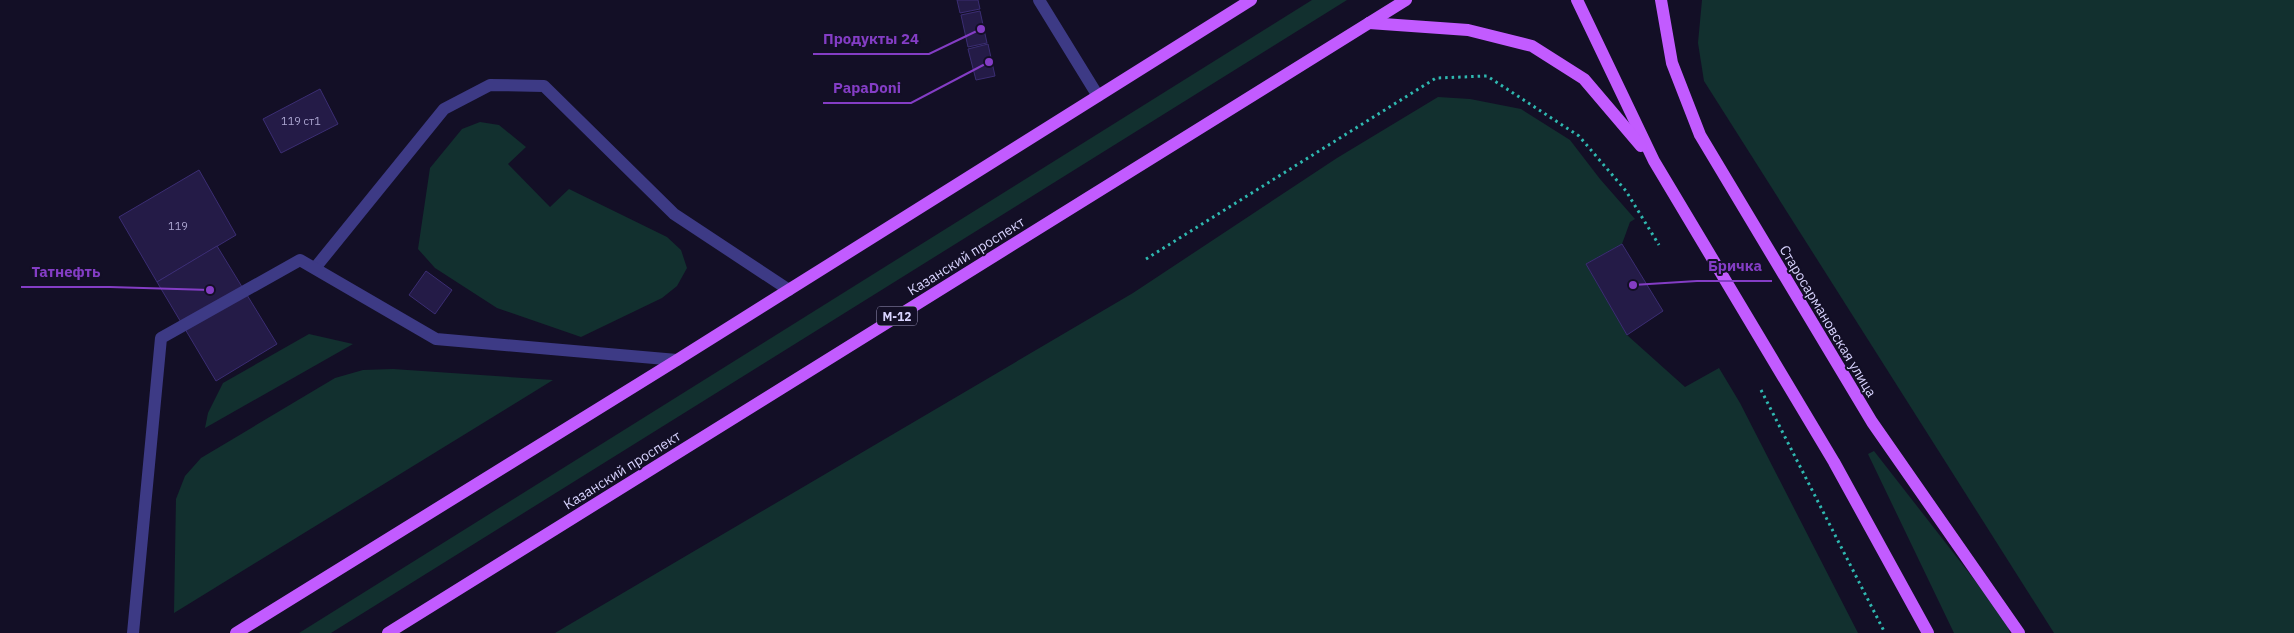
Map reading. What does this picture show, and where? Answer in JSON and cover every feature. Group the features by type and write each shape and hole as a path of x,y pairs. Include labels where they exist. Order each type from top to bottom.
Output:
{"main road":[{"path":"236,633 677,360 1251,0"},
{"name":"Казанский проспект","path":"388,633 1406,0"},
{"path":"1577,0 1654,161 1834,462 1928,633"},
{"name":"Старосармановская улица","path":"1661,0 1672,63 1700,135 1872,422 2019,633"},
{"path":"1369,23 1468,30 1532,46 1584,79 1654,161"}],"lane":[{"path":"1040,0 1098,96"},
{"path":"315,268 444,109 490,85 544,86 674,214 789,290"},
{"path":"133,633 161,338 300,260 436,339 677,360"}],"path":[{"path":"1146,259 1436,78 1444,77 1487,76 1579,136 1626,191 1659,245"},
{"path":"1761,388 1885,633"}],"green space":[{"path":"1312,0 1347,0 331,633 299,633"},
{"path":"1702,0 2294,0 2294,633 2054,633 1704,81 1698,43"},
{"path":"1438,97 1470,99 1521,109 1570,140 1600,179 1635,219 1630,222 1622,244 1586,264 1627,335 1685,387 1719,368 1740,403 1858,633 555,633 1133,293 1337,158"},
{"path":"480,122 499,125 526,147 508,164 550,207 569,189 667,237 681,250 687,268 677,286 662,298 581,337 497,308 435,268 418,249 430,168 462,129"},
{"path":"309,334 353,344 205,428 208,413 223,383"},
{"path":"393,369 553,380 174,613 176,499 185,476 201,458 335,378 363,370"},
{"path":"1874,451 2005,619 2010,633 1954,633 1868,454"}],"building":[{"path":"957,0 978,0 980,9 960,13"},
{"path":"980,11 987,43 968,47 961,15"},
{"path":"988,44 995,76 976,80 968,49"},
{"path":"320,89 338,124 281,153 263,119"},
{"path":"199,170 236,235 157,282 119,217"},
{"path":"1622,244 1663,311 1627,335 1586,264"},
{"path":"217,246 277,344 216,381 157,282"},
{"path":"426,271 452,290 435,314 409,295"}],"place":[{"name":"Продукты 24","path":"981,29"},
{"name":"PapaDoni","path":"989,62"},
{"name":"Бричка","path":"1633,285"},
{"name":"Татнефть","path":"210,290"}]}
